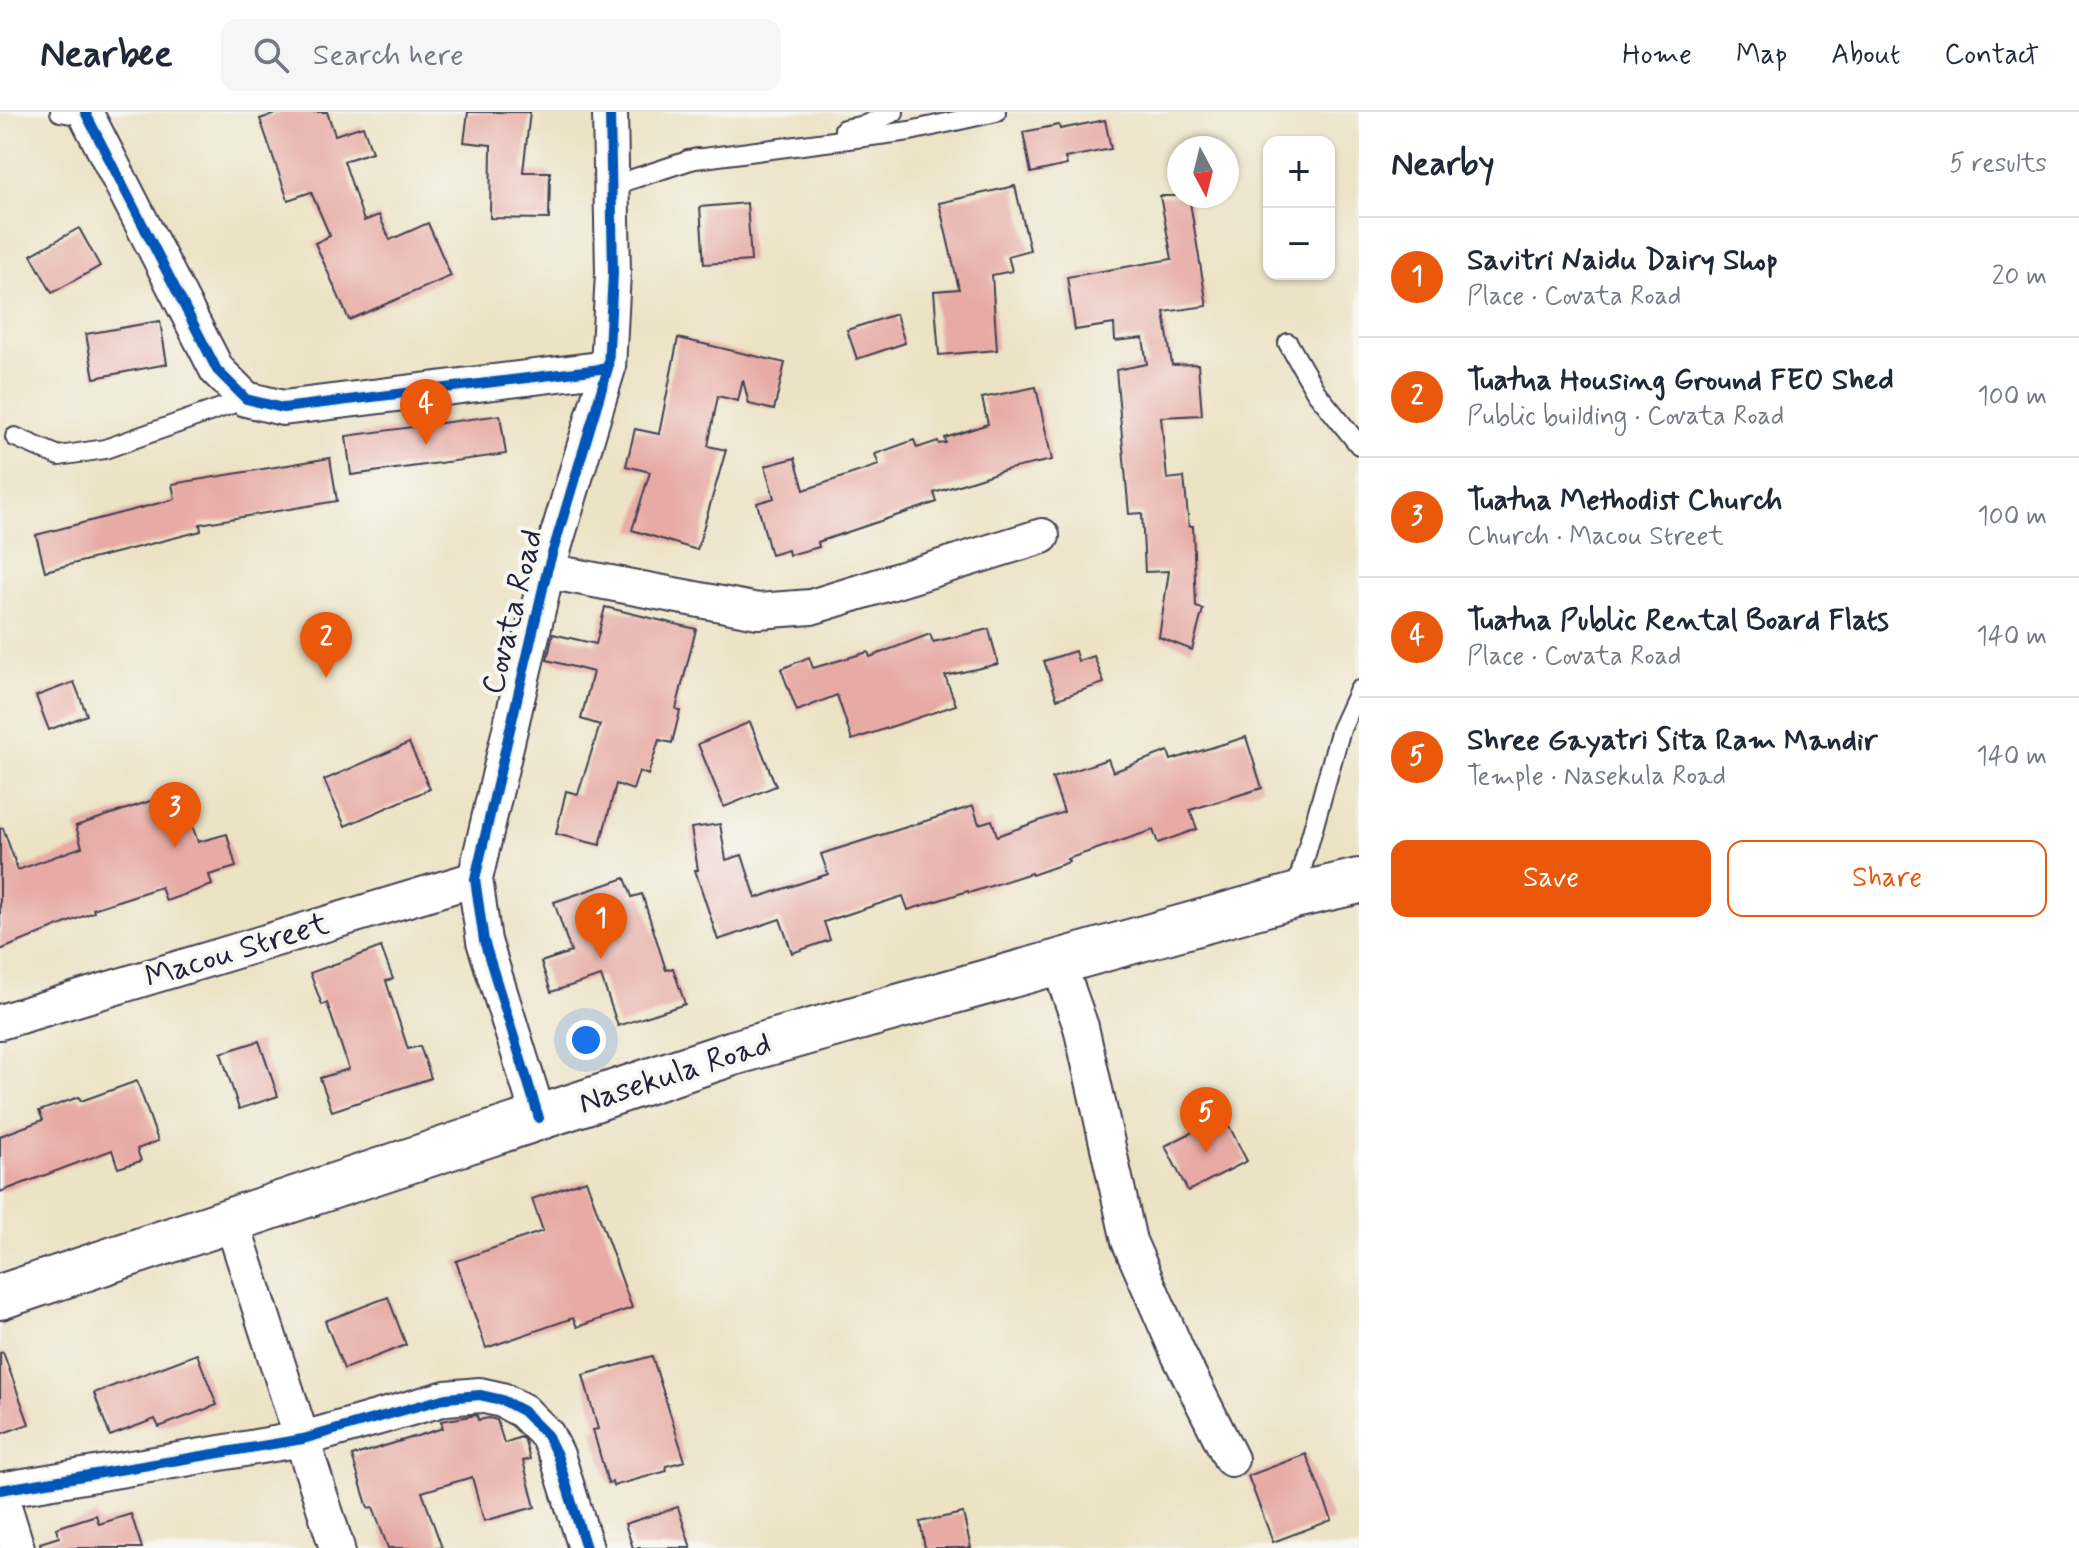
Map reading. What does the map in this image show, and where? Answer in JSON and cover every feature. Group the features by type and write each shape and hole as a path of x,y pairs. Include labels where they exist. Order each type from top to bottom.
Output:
{"main road":[{"name":"Nasekula Road","path":"0,1297 733,1053 1294,896 1359,881"}],"street":[{"name":"Covata Road","path":"539,1118 484,941 475,879 547,571 608,368 613,273 610,112"},
{"path":"77,114 217,370 246,399 283,408 608,368"},
{"path":"547,571 758,611 811,607 1042,536"},
{"name":"Macou Street","path":"0,1022 475,879"},
{"path":"1058,962 1081,1027 1129,1241 1178,1353 1231,1459"},
{"path":"231,1219 337,1548"},
{"path":"17,1548 0,1492 303,1439 457,1395 480,1395 502,1400 531,1418 553,1445 586,1548"}],"lane":[{"path":"611,186 688,160 865,125 894,112"},
{"path":"688,160 910,131 996,112"},
{"path":"1288,343 1316,392 1359,445"},
{"path":"15,437 59,456 105,449 246,399"},
{"path":"1294,896 1341,729 1359,690"}],"building":[{"path":"281,112 327,112 335,135 363,126 372,152 344,161 364,221 379,215 390,240 428,223 451,276 349,320 315,243 330,236 311,192 288,200 260,119"},
{"path":"468,112 530,112 523,172 550,172 549,219 490,218 491,145 464,142"},
{"path":"1105,120 1111,149 1065,158 1067,165 1031,173 1023,132"},
{"path":"1015,186 1030,250 1008,256 1012,271 992,275 997,350 939,355 934,291 959,289 939,203"},
{"path":"1160,196 1167,196 1167,208 1191,208 1207,306 1164,312 1172,365 1198,364 1202,415 1161,417 1167,479 1184,477 1189,526 1193,526 1196,607 1203,609 1192,650 1159,637 1169,571 1145,572 1142,513 1129,514 1116,370 1147,364 1143,338 1115,341 1114,324 1075,330 1067,277 1172,259"},
{"path":"747,203 751,261 704,264 700,207"},
{"path":"79,228 100,266 52,293 31,255"},
{"path":"896,314 905,343 857,359 847,330"},
{"path":"160,321 167,364 94,378 86,334"},
{"path":"678,338 785,363 774,410 749,404 743,380 738,401 718,396 708,446 726,450 697,550 632,530 650,472 626,466 635,429 659,434"},
{"path":"1036,387 1052,460 1005,470 934,493 937,502 818,542 819,547 789,555 788,550 771,555 757,503 774,498 765,466 795,458 804,490 879,465 875,454 914,440 917,448 938,441 939,444 946,443 945,438 988,424 982,398"},
{"path":"500,415 506,454 351,475 346,436"},
{"path":"330,458 337,501 200,524 201,531 45,571 36,535 175,499 172,484"},
{"path":"605,607 696,629 676,709 680,711 672,743 659,740 648,775 639,771 633,790 616,784 600,845 556,834 566,791 578,794 600,725 581,719 593,672 547,660 553,634 596,644"},
{"path":"989,629 998,664 945,676 956,705 852,740 837,695 797,711 781,669 809,657 813,668 868,652 870,657 930,634 933,642"},
{"path":"1075,651 1078,661 1094,656 1104,683 1057,699 1044,661"},
{"path":"74,682 87,715 49,730 36,696"},
{"path":"750,722 776,786 724,807 698,744"},
{"path":"1246,737 1262,788 1190,810 1197,829 1158,843 1153,830 1067,859 1069,862 1032,875 908,910 903,896 824,922 830,940 792,953 780,919 718,940 695,870 698,870 691,828 720,824 726,860 742,855 756,898 828,874 821,854 973,806 979,824 992,820 997,836 1064,812 1052,778 1108,759 1113,772 1168,751 1171,760"},
{"path":"409,743 430,789 345,826 324,780"},
{"path":"180,791 198,842 227,834 236,867 209,875 212,885 166,901 161,887 93,909 94,912 0,950 0,829 3,828 18,870 82,847 76,826"},
{"path":"625,878 632,897 642,894 666,970 673,968 685,1004 618,1026 601,976 551,992 541,962 571,952 554,902"},
{"path":"381,947 393,979 386,981 408,1049 420,1046 431,1078 332,1111 320,1078 349,1069 327,1003 322,1005 310,973"},
{"path":"259,1041 278,1096 239,1109 221,1053"},
{"path":"137,1081 158,1141 137,1149 141,1161 118,1168 112,1150 0,1192 0,1136 43,1120 39,1111 79,1097 81,1101"},
{"path":"1224,1116 1247,1161 1188,1191 1165,1146"},
{"path":"586,1180 632,1308 577,1327 573,1318 486,1348 456,1261 543,1231 532,1199"},
{"path":"388,1297 406,1345 344,1369 325,1321"},
{"path":"3,1352 29,1424 0,1434 0,1353"},
{"path":"197,1354 217,1405 159,1427 155,1419 110,1436 94,1393"},
{"path":"652,1356 685,1461 666,1466 667,1471 613,1486 612,1482 608,1483 593,1430 598,1429 583,1375"},
{"path":"477,1415 478,1420 497,1420 504,1443 521,1437 525,1441 530,1459 523,1461 535,1507 484,1521 472,1477 422,1492 442,1548 388,1548 373,1507 368,1508 352,1456 443,1428 441,1421"},
{"path":"1306,1454 1332,1520 1273,1542 1248,1476"},
{"path":"678,1507 691,1548 633,1548 625,1524"},
{"path":"963,1513 971,1548 925,1548 920,1522"},
{"path":"131,1514 142,1548 41,1548 40,1543 59,1537 56,1528 96,1515 99,1524"}],"cycle path":[{"path":"85,112 217,370 246,399 283,408 608,368"},
{"path":"539,1118 484,941 475,879 547,571 608,368 613,273 610,112"},
{"path":"0,1490 303,1439 446,1398 480,1395 502,1400 523,1411 547,1435 557,1455 586,1548"}],"place":[{"name":"Tuatua Public Rental Board Flats","path":"426,445"},
{"name":"Tuatua Housing Ground FEO Shed","path":"326,678"},
{"name":"Tuatua Methodist Church","path":"175,848"},
{"name":"Savitri Naidu Dairy Shop","path":"601,959"},
{"name":"Shree Gayatri Sita Ram Mandir","path":"1206,1153"}]}
